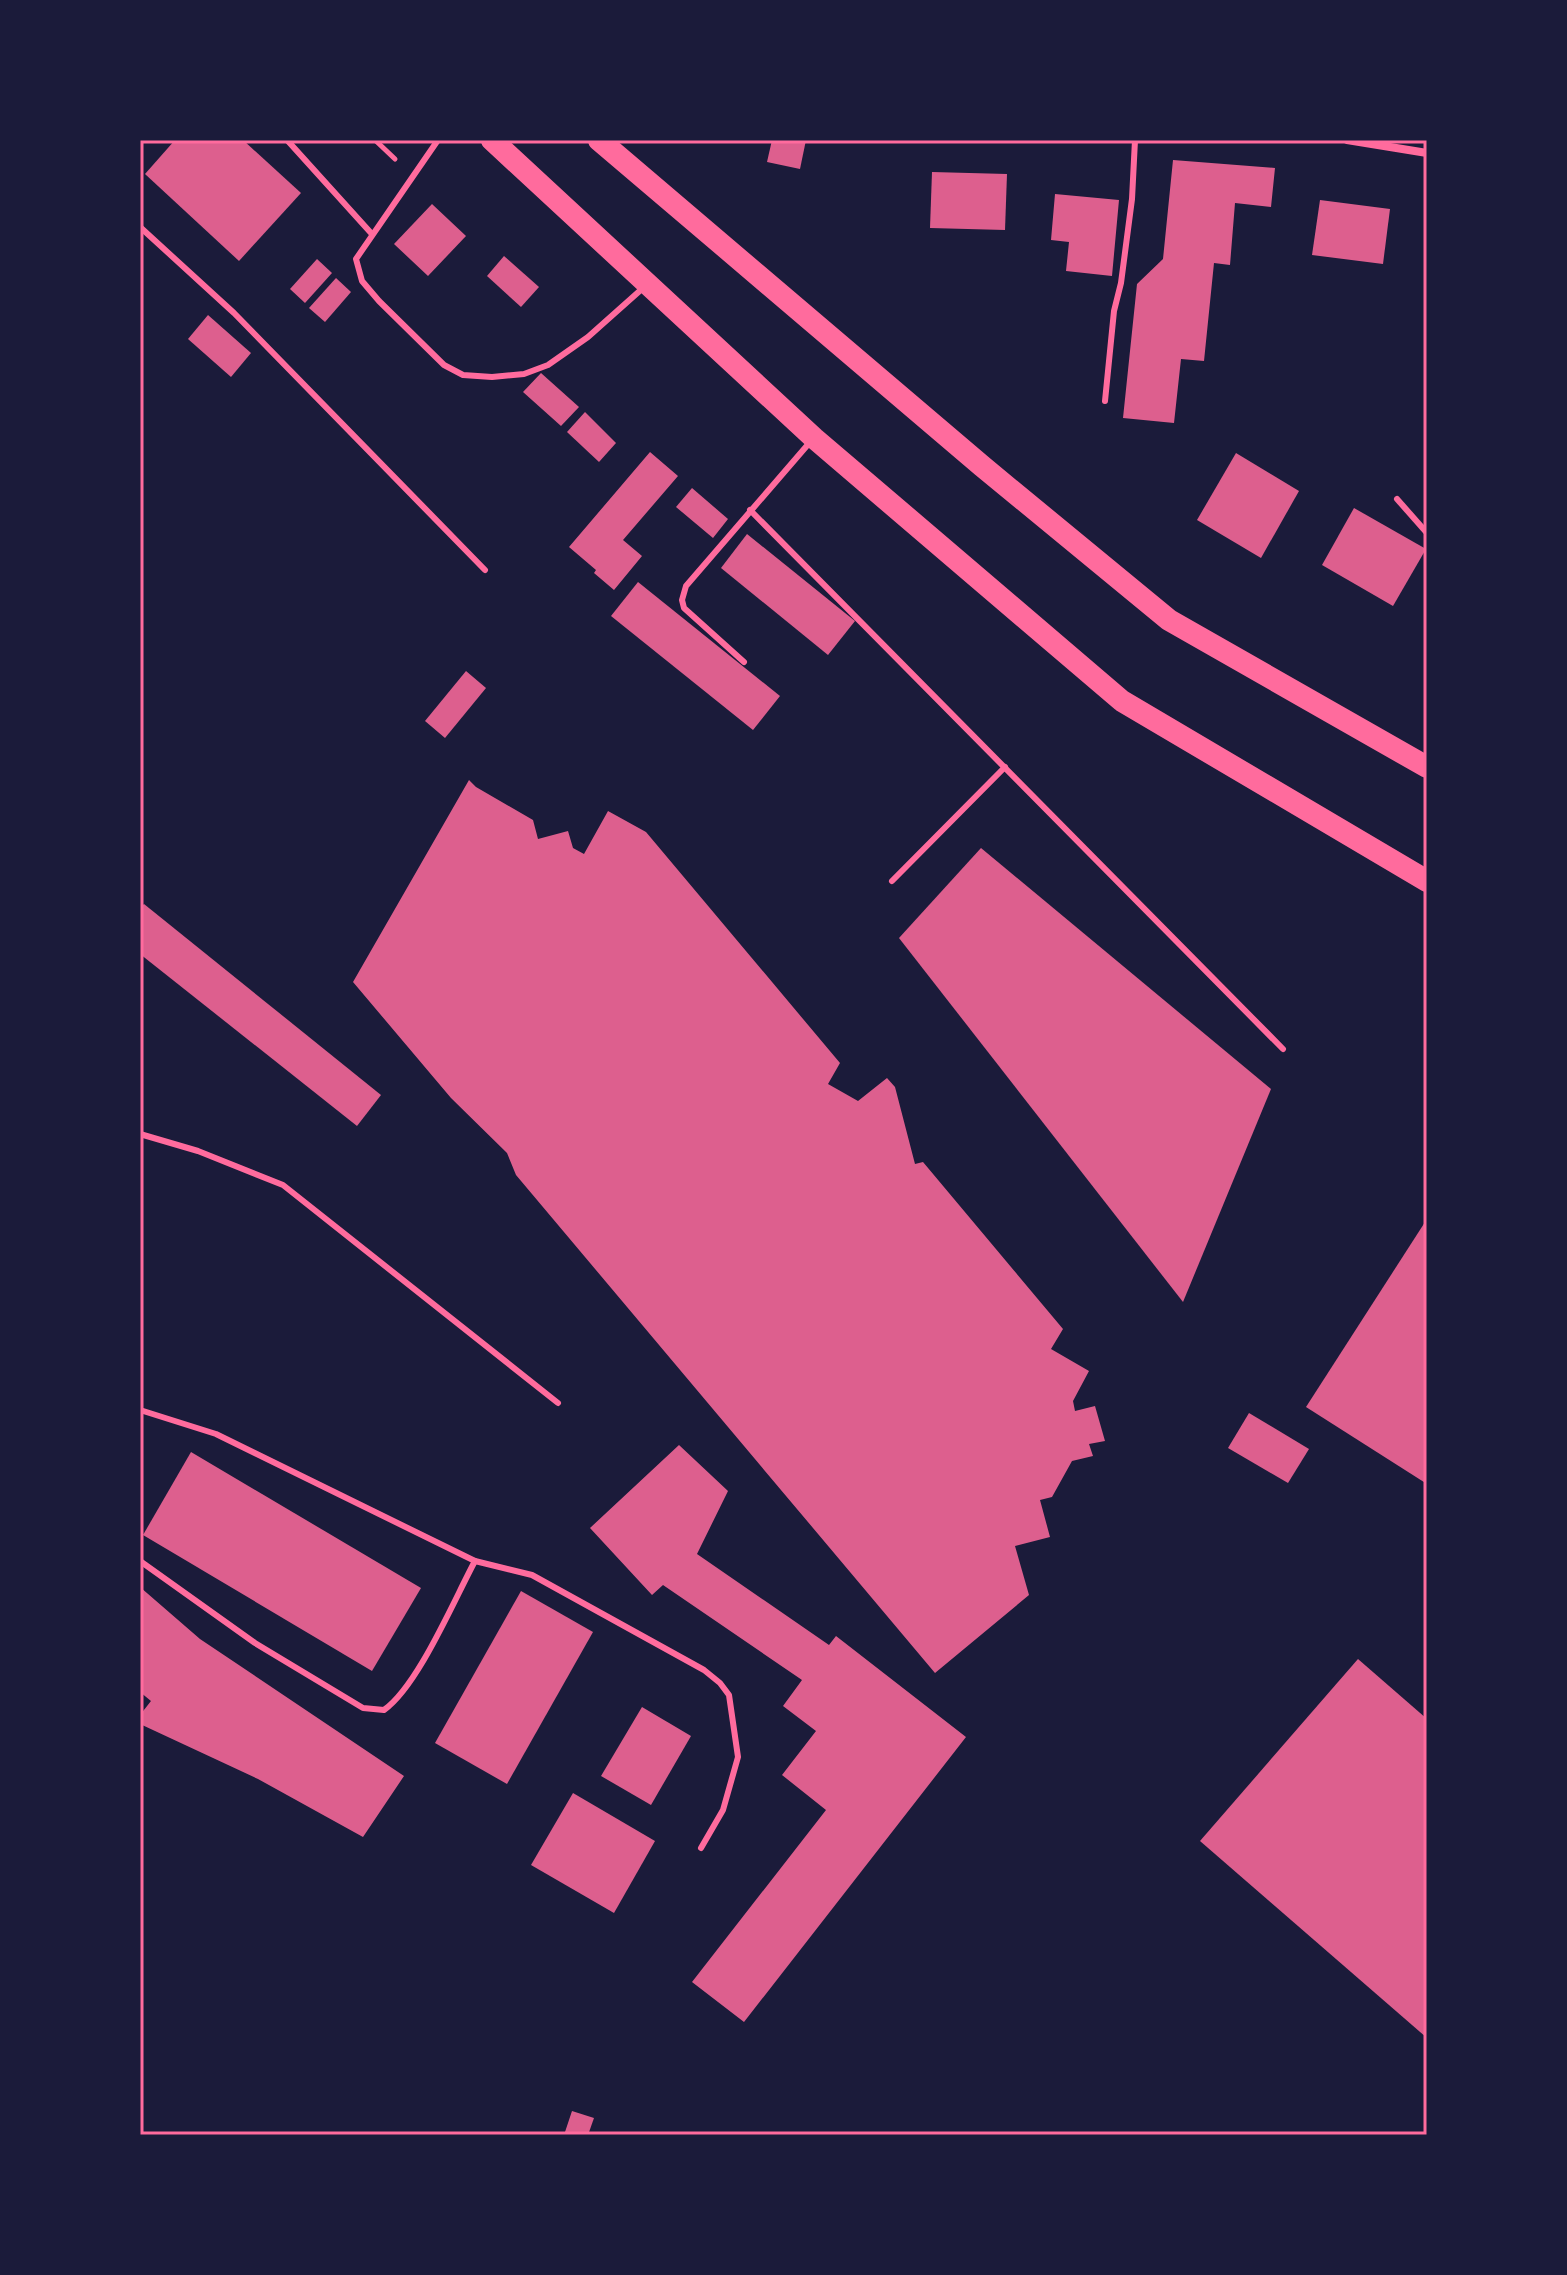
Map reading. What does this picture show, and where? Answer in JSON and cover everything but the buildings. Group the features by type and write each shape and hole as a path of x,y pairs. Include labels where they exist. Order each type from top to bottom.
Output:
{"highway":[{"path":"492,140 814,438 1122,701 1427,881"},
{"path":"599,140 982,466 1169,620 1427,767"}],"street":[{"path":"1347,140 1427,153"}],"lane":[{"path":"287,140 371,233"},
{"path":"438,140 371,233 356,259 362,281 444,365 463,375 492,377 524,374 548,365 588,337 648,283"},
{"path":"1105,401 1114,311 1121,283 1132,199 1135,140"},
{"path":"140,227 234,313 485,570"},
{"path":"744,662 684,608 682,600 686,586 814,438"},
{"path":"1397,499 1427,533"},
{"path":"750,510 1283,1049"},
{"path":"892,881 1005,767"},
{"path":"140,1134 198,1151 283,1185 558,1403"},
{"path":"140,1410 216,1434 475,1561 532,1575 704,1670 729,1695 738,1757 723,1810 701,1848"},
{"path":"140,1561 269,1651 363,1708 384,1710 398,1701 415,1676 475,1561"}]}
